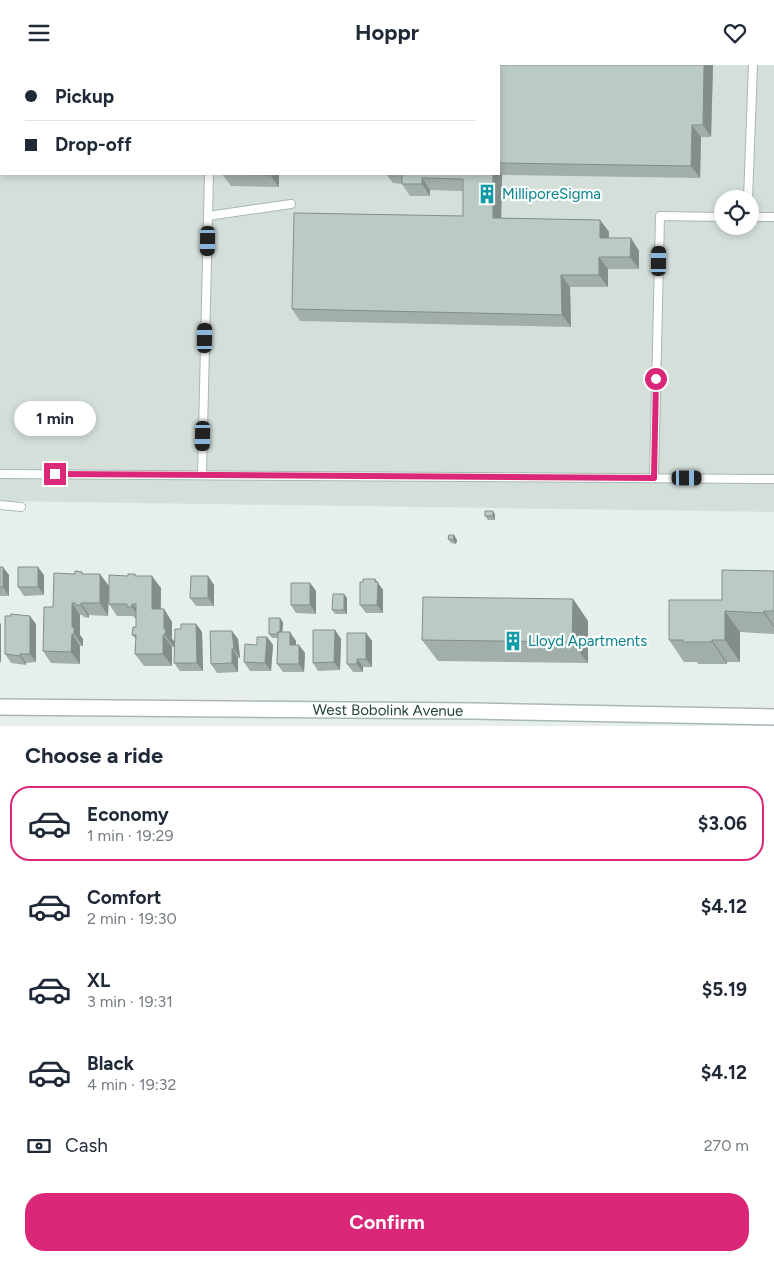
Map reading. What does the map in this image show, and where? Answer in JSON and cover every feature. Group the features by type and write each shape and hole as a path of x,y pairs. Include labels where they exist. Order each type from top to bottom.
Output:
{"street":[{"name":"West Bobolink Avenue","path":"0,707 474,718 774,717"}],"lane":[{"path":"748,190 753,65"},
{"path":"202,475 209,175"},
{"path":"208,216 291,205"},
{"path":"654,478 660,216 714,217"},
{"path":"759,217 774,217"},
{"path":"0,474 774,479"},
{"path":"0,505 22,507"}],"shaded area":[{"path":"500,65 774,65 774,512 0,501 0,175 500,175"}],"building":[{"path":"500,65 704,65 703,125 692,125 691,166 500,163"},
{"path":"402,175 493,175 493,218 600,220 600,238 631,238 630,257 599,257 599,275 561,275 562,315 292,309 294,213 463,216 463,179 422,178 422,184 402,184"},
{"path":"485,511 493,511 493,516 485,516"},
{"path":"449,535 454,535 453,540 448,539"},
{"path":"0,567 3,567 3,587 0,587"},
{"path":"18,567 38,567 38,587 18,587"},
{"path":"722,570 774,571 774,611 764,611 764,613 725,611 725,640 683,642 683,640 669,640 669,600 722,600"},
{"path":"75,571 82,572 82,574 100,574 100,603 81,603 81,605 75,605 75,603 72,603 72,627 74,627 74,634 72,634 71,652 43,651 44,607 53,607 54,573 75,574"},
{"path":"128,574 152,576 152,609 164,609 164,629 166,629 165,635 163,635 163,654 135,654 136,635 132,635 133,627 136,627 136,604 132,604 132,607 127,607 127,604 109,604 109,575 128,576"},
{"path":"191,576 208,576 208,598 190,598"},
{"path":"363,579 375,579 375,582 378,582 377,605 360,605 360,582 363,582"},
{"path":"291,583 310,583 310,605 291,605"},
{"path":"333,594 344,594 344,610 332,610"},
{"path":"423,597 573,599 572,642 422,640"},
{"path":"11,614 30,616 30,654 20,654 20,656 5,654 5,616 11,616"},
{"path":"269,618 280,618 280,632 278,634 269,634"},
{"path":"181,624 196,624 197,663 174,663 175,629 181,629"},
{"path":"313,630 335,630 334,662 313,663"},
{"path":"210,631 232,631 234,649 232,649 232,663 211,664"},
{"path":"278,632 290,632 290,645 299,645 299,664 277,664"},
{"path":"347,633 366,633 366,659 357,659 357,664 347,664"},
{"path":"257,637 267,637 265,663 244,662 245,644 257,645"}],"place":[{"name":"MilliporeSigma","path":"487,194"},
{"name":"Lloyd Apartments","path":"513,641"}],"route":[{"path":"55,474 654,478 656,379"}]}
